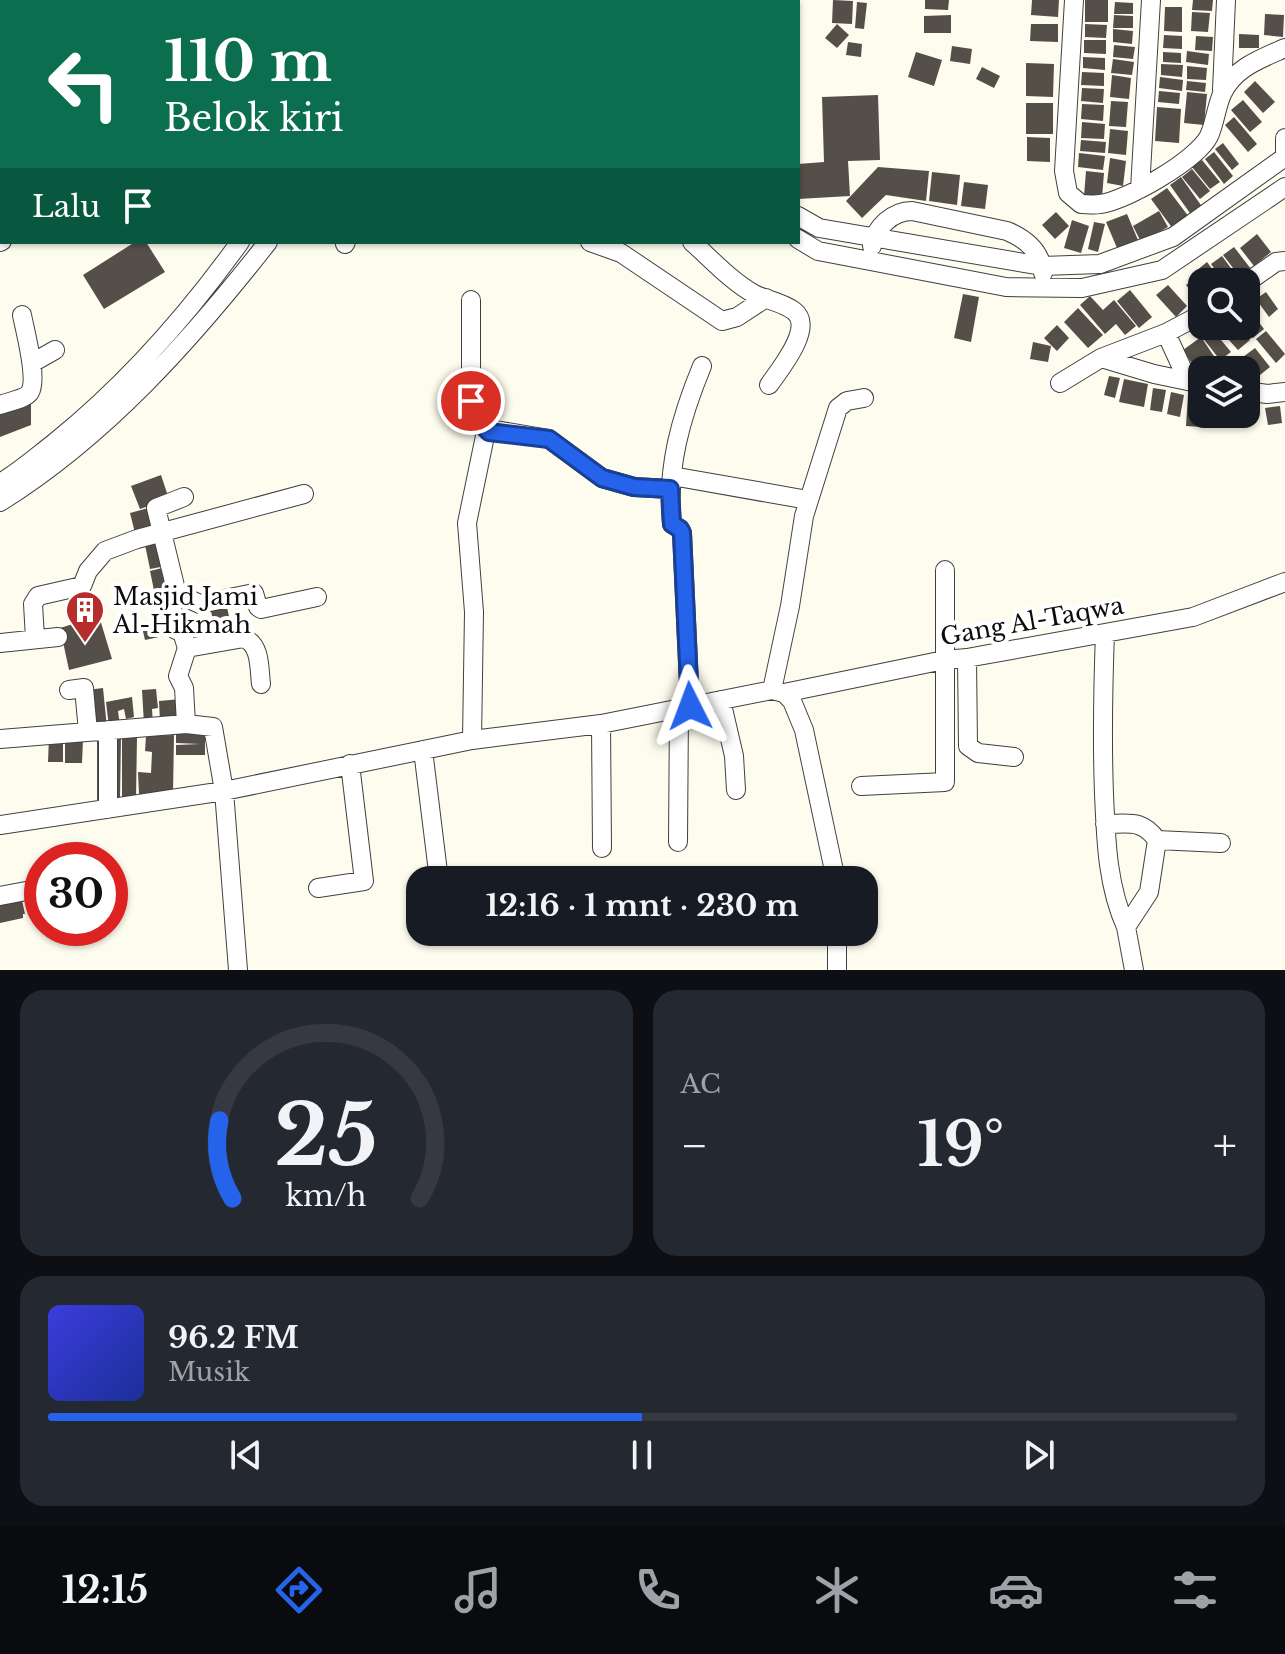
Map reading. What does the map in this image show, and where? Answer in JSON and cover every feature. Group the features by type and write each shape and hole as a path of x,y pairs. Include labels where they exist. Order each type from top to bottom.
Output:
{"street":[{"path":"1074,0 1064,171 1068,193 1081,204 1102,204 1140,189 1178,166 1208,139 1222,93 1226,0"},
{"path":"1140,189 1151,0"},
{"path":"1222,93 1234,75 1252,62 1285,48"},
{"path":"800,217 819,228 1042,266 1100,264 1173,237 1285,156 1285,138"},
{"path":"800,240 818,251 1006,287 1082,288 1162,270 1285,187"},
{"path":"870,261 873,238 893,215 912,211 1007,231 1028,243 1037,253 1042,266 1043,289"},
{"path":"0,502 78,443 206,290 239,244"},
{"path":"0,483 118,398 179,347 228,293 266,244"},
{"path":"604,244 624,247 722,321 737,317 766,298"},
{"path":"694,244 740,284 800,317 802,328 769,385"},
{"path":"1260,273 1276,262 1285,261"},
{"path":"471,300 471,401 476,419 489,432 549,439 602,478 634,487 671,482 808,500"},
{"path":"0,405 29,393 32,363 22,315"},
{"path":"1060,383 1101,358 1188,321"},
{"path":"1166,333 1188,370"},
{"path":"32,363 55,350"},
{"path":"1101,358 1188,380"},
{"path":"678,842 684,707 682,533 672,524 671,482 674,450 702,366"},
{"path":"1276,393 1285,378"},
{"path":"833,866 804,730 792,701 778,692 808,500 838,408 847,401 864,398"},
{"path":"472,740 474,612 467,523 485,436 489,432"},
{"path":"35,638 33,604 38,596 82,586 88,571 105,551 304,494"},
{"path":"184,497 156,508 177,594 171,602 176,630 182,632 187,648 178,676 184,688 186,724"},
{"path":"861,786 945,782 945,570"},
{"name":"Gang Al-Taqwa","path":"0,825 224,791 472,740 601,724 1193,617 1285,582"},
{"path":"177,594 200,604 254,593 261,609 317,597"},
{"path":"1105,633 1102,733 1105,824 1111,881 1126,927 1134,970"},
{"path":"0,643 58,637"},
{"path":"187,648 244,638 255,647 261,684"},
{"path":"967,658 968,746 978,753 1014,757"},
{"path":"69,690 84,688 88,732"},
{"path":"721,700 734,756 736,790"},
{"path":"0,739 186,724 213,727 224,791 238,970"},
{"path":"601,724 602,848"},
{"path":"108,730 108,809"},
{"path":"423,750 437,866"},
{"path":"318,888 364,881 350,764"},
{"path":"1105,824 1137,824 1148,828 1157,840 1149,892 1126,927"},
{"path":"1157,840 1221,843"},
{"path":"0,896 24,891"},
{"path":"837,946 837,970"}],"building":[{"path":"833,0 853,1 852,24 832,23"},
{"path":"925,0 949,0 948,10 925,9"},
{"path":"1032,0 1059,0 1058,17 1031,15"},
{"path":"1085,0 1108,0 1108,22 1085,22"},
{"path":"1193,0 1213,0 1212,11 1192,10"},
{"path":"857,2 867,3 864,29 855,28"},
{"path":"1115,2 1133,3 1133,14 1114,14"},
{"path":"1165,7 1182,7 1182,32 1164,31"},
{"path":"1192,12 1210,13 1208,32 1191,31"},
{"path":"1265,14 1284,15 1283,37 1264,35"},
{"path":"951,15 951,33 924,33 924,16"},
{"path":"1114,15 1133,16 1133,28 1113,28"},
{"path":"837,24 849,35 837,48 825,38"},
{"path":"1031,24 1058,24 1058,42 1030,41"},
{"path":"1085,24 1107,25 1106,38 1085,37"},
{"path":"1113,29 1133,31 1132,44 1113,42"},
{"path":"1239,34 1259,35 1259,48 1239,48"},
{"path":"1164,35 1182,36 1182,49 1163,48"},
{"path":"1196,36 1213,37 1212,51 1195,50"},
{"path":"1084,40 1106,40 1106,54 1084,53"},
{"path":"848,42 862,44 861,57 846,55"},
{"path":"1114,45 1135,47 1133,59 1113,57"},
{"path":"952,46 972,49 970,64 950,61"},
{"path":"1187,51 1209,54 1208,65 1186,62"},
{"path":"916,52 942,60 934,86 908,77"},
{"path":"1163,52 1181,53 1181,63 1163,62"},
{"path":"1083,57 1105,58 1105,70 1083,68"},
{"path":"1113,59 1134,62 1132,75 1111,73"},
{"path":"1026,63 1054,64 1053,97 1026,96"},
{"path":"1161,64 1183,65 1182,77 1161,75"},
{"path":"1187,66 1207,68 1206,80 1187,79"},
{"path":"982,67 1000,76 994,88 976,79"},
{"path":"1082,72 1104,73 1104,86 1081,85"},
{"path":"1112,75 1131,78 1129,99 1110,97"},
{"path":"1160,77 1183,80 1182,91 1159,88"},
{"path":"1187,81 1206,83 1205,92 1186,90"},
{"path":"1255,81 1275,102 1263,113 1244,92"},
{"path":"1082,88 1104,89 1103,103 1081,101"},
{"path":"1159,91 1180,93 1179,104 1158,102"},
{"path":"1187,92 1207,94 1204,125 1184,123"},
{"path":"878,95 880,160 848,161 850,196 800,199 800,164 824,162 822,97"},
{"path":"1243,100 1262,122 1250,132 1231,110"},
{"path":"1111,101 1128,102 1126,127 1109,126"},
{"path":"1026,103 1053,103 1053,134 1026,134"},
{"path":"1082,104 1104,105 1103,121 1081,119"},
{"path":"1157,107 1181,109 1179,143 1155,141"},
{"path":"1234,117 1257,144 1248,152 1225,125"},
{"path":"1082,122 1105,124 1104,139 1081,138"},
{"path":"1110,129 1128,131 1126,155 1108,153"},
{"path":"1027,137 1050,138 1050,162 1027,161"},
{"path":"1081,140 1106,142 1105,153 1080,151"},
{"path":"1223,143 1239,164 1232,170 1215,149"},
{"path":"1214,152 1233,176 1224,184 1205,159"},
{"path":"1079,153 1105,156 1103,170 1078,167"},
{"path":"1110,158 1126,161 1123,186 1107,183"},
{"path":"1202,160 1220,182 1210,189 1192,167"},
{"path":"878,167 929,171 926,201 886,195 862,218 846,201"},
{"path":"1192,169 1210,191 1200,199 1182,177"},
{"path":"1086,171 1104,173 1102,198 1084,196"},
{"path":"932,172 960,175 957,205 929,201"},
{"path":"1181,177 1203,208 1192,216 1170,185"},
{"path":"964,182 988,185 985,209 961,206"},
{"path":"1167,188 1189,217 1173,229 1151,199"},
{"path":"1159,211 1168,227 1141,242 1133,226"},
{"path":"1056,212 1069,226 1055,239 1042,225"},
{"path":"1127,214 1138,240 1117,248 1106,222"},
{"path":"1072,220 1089,226 1081,253 1064,248"},
{"path":"1094,222 1105,224 1098,252 1088,249"},
{"path":"1257,234 1271,252 1254,266 1240,248"},
{"path":"132,244 147,244 165,272 104,309 83,275"},
{"path":"1234,247 1250,268 1233,268 1223,255"},
{"path":"1222,256 1231,268 1214,268 1211,264"},
{"path":"1168,285 1187,306 1176,317 1156,295"},
{"path":"1130,290 1152,317 1139,328 1117,301"},
{"path":"1266,292 1278,309 1269,317 1260,305 1260,296"},
{"path":"963,294 979,297 971,342 954,338"},
{"path":"1090,296 1103,310 1114,300 1136,326 1125,335 1116,324 1105,334 1080,305"},
{"path":"1078,308 1103,335 1088,348 1064,322"},
{"path":"1057,325 1069,338 1057,351 1044,338"},
{"path":"1266,331 1285,354 1276,363 1257,340 1260,340"},
{"path":"1197,340 1203,340 1214,356 1188,358 1183,350"},
{"path":"1204,340 1221,340 1231,352 1217,356"},
{"path":"1229,340 1250,340 1238,350"},
{"path":"1033,342 1051,346 1048,362 1030,359"},
{"path":"1255,348 1270,367 1260,375 1260,356 1244,356"},
{"path":"1109,376 1120,378 1115,398 1104,395"},
{"path":"1124,379 1148,384 1144,407 1119,402"},
{"path":"1153,388 1166,390 1162,412 1150,410"},
{"path":"1171,392 1184,395 1180,417 1167,414"},
{"path":"31,395 31,425 0,437 0,406"},
{"path":"1280,406 1282,423 1268,425 1265,408"},
{"path":"161,475 169,499 140,509 131,486"},
{"path":"152,507 158,532 136,537 130,513"},
{"path":"161,537 166,566 150,569 144,540"},
{"path":"166,567 172,596 156,600 150,571"},
{"path":"227,607 233,636 217,640 211,611"},
{"name":"Masjid Jami Al-Hikmah","path":"99,616 112,659 69,670 60,628"},
{"path":"170,617 173,634 145,640 141,623"},
{"path":"103,688 107,728 91,729 87,690"},
{"path":"156,689 158,708 152,709 153,724 144,724 142,690"},
{"path":"132,697 134,717 126,719 124,709 118,711 120,726 109,727 106,702"},
{"path":"181,699 183,720 160,722 159,701"},
{"path":"205,732 205,755 176,755 176,745 200,744 176,743 176,733"},
{"path":"174,735 173,794 139,794 138,772 151,773 152,752 145,751 146,736"},
{"path":"121,736 120,799 97,800 97,737"},
{"path":"49,737 63,737 63,762 48,762"},
{"path":"122,737 137,737 136,799 122,799"},
{"path":"65,738 83,739 82,763 65,763"},
{"path":"21,896 23,918 0,923 0,901"}],"place":[{"name":"Masjid Jami Al-Hikmah","path":"85,644"}],"route":[{"path":"471,401 476,419 489,432 495,430 549,439 602,478 634,487 670,489 672,524 682,533 690,706"}]}
